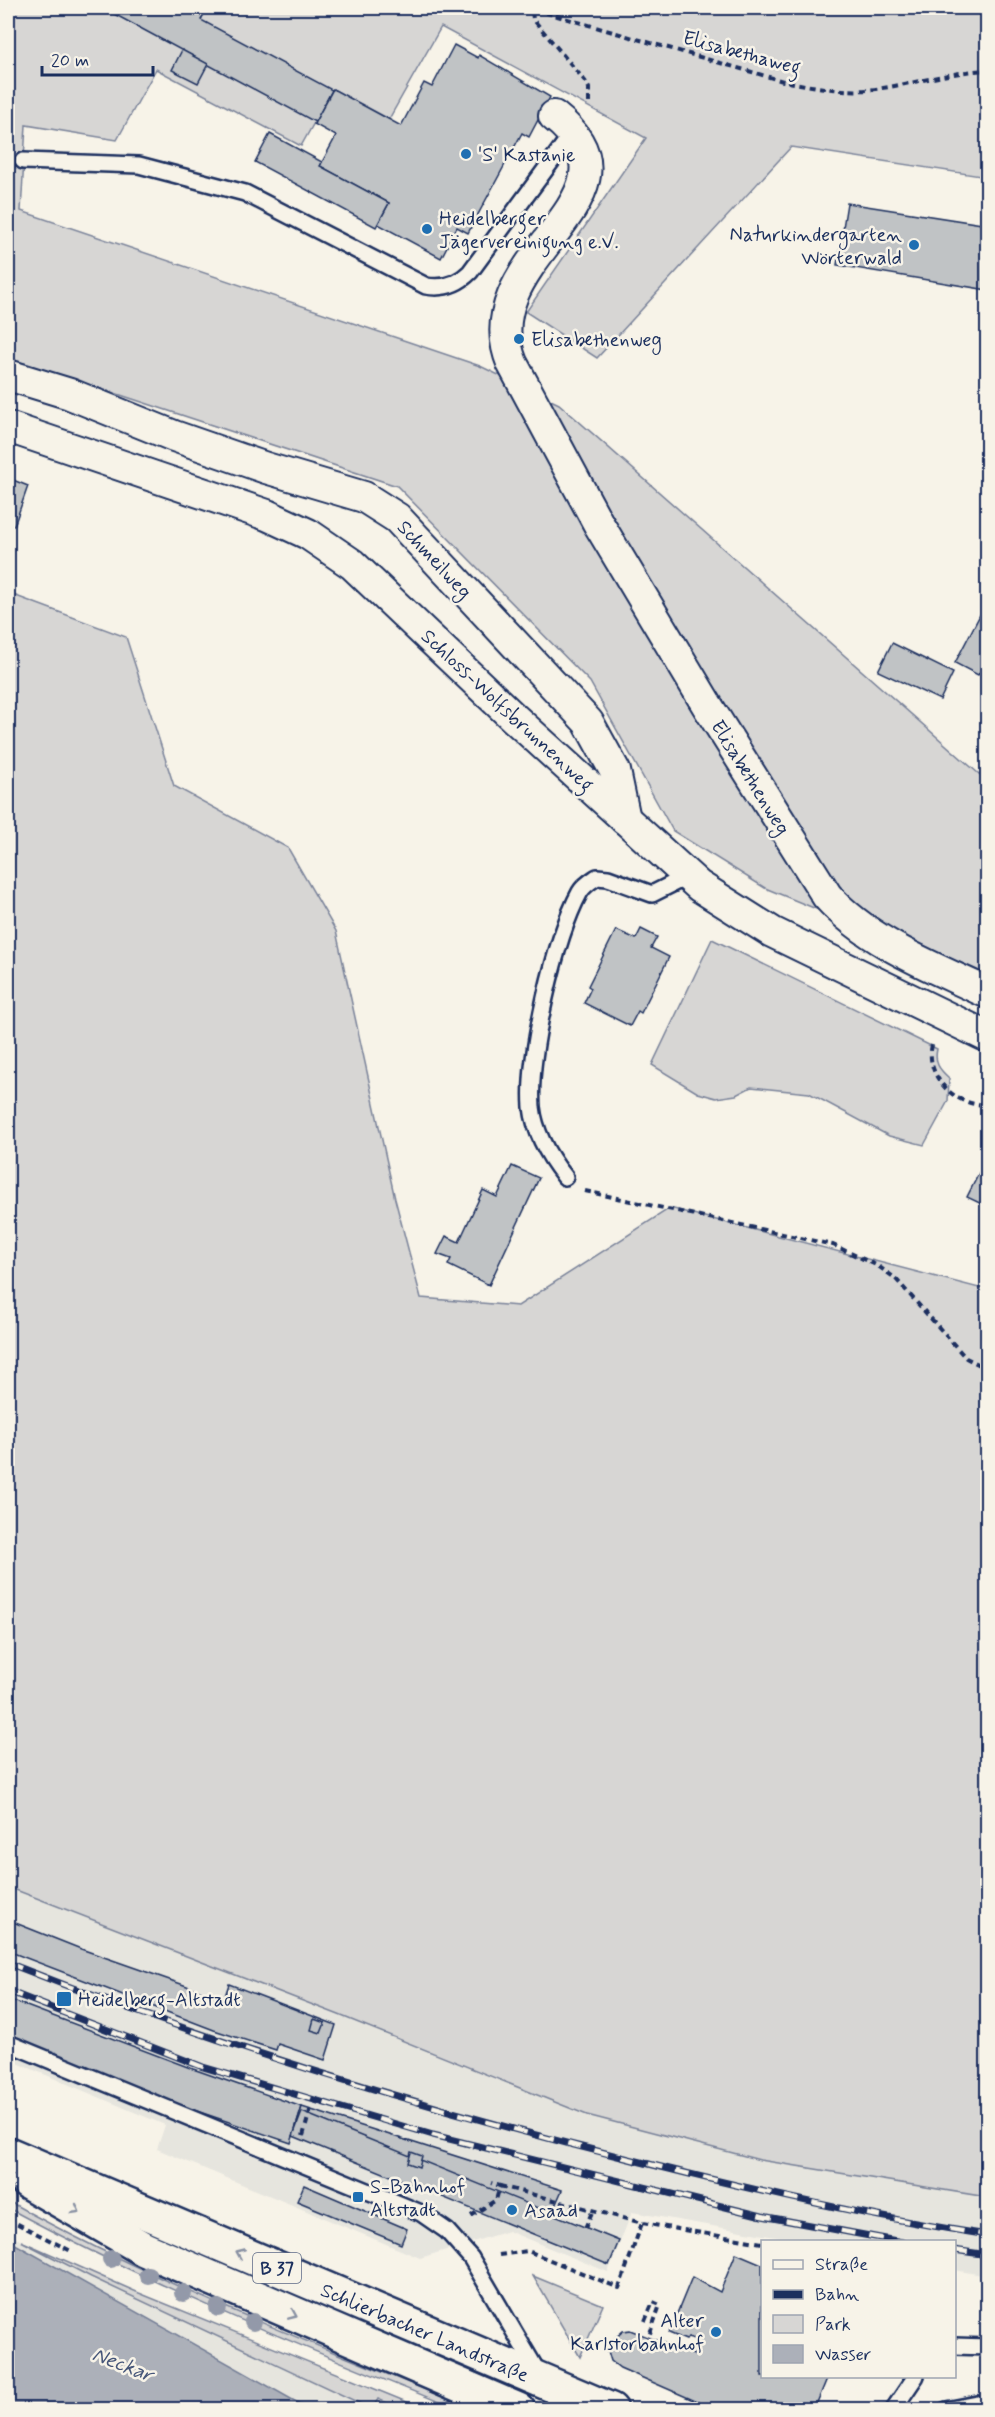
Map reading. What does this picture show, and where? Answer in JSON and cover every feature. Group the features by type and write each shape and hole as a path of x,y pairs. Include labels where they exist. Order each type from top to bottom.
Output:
{"main road":[{"name":"Schlierbacher Landstraße","path":"8,2154 552,2397 611,2409"},
{"name":"Schlierbacher Landstraße","path":"8,2170 144,2249 518,2409"}],"street":[{"name":"Elisabethenweg","path":"564,124 585,157 584,186 566,217 524,272 511,297 504,326 506,345 512,363 598,523 822,890 840,911 869,933 987,993"},
{"name":"Schmeilweg","path":"8,375 61,391 174,436 266,468 364,497 397,518 588,722 615,771 625,819"},
{"name":"Schloss-Wolfsbrunnenweg","path":"8,427 267,515 326,546 375,585 686,877 772,932 987,1037"}],"lane":[{"path":"23,161 139,165 245,193 426,286 438,288 460,281 470,272 564,124"},
{"path":"565,1177 550,1158 537,1131 532,1108 532,1082 539,1029 553,965 580,891 597,877 608,878 652,894 686,877"},
{"path":"8,2043 367,2188 421,2213 447,2231 471,2258 552,2397"},
{"path":"956,2346 987,2347"},
{"path":"893,2409 915,2378"},
{"path":"946,2409 987,2402"}],"path":[{"name":"Elisabethaweg","path":"564,124 589,103 589,88 571,62 533,19 530,13 534,10 741,69 821,88 866,90 953,73 987,70"},
{"path":"931,1047 929,1059 933,1075 962,1100 978,1106 987,1104"},
{"path":"565,1177 586,1192 833,1245 878,1266 895,1278 966,1358 987,1369"},
{"path":"305,2132 311,2107"},
{"path":"491,2183 642,2223 761,2243"},
{"path":"447,2231 496,2200 500,2186"},
{"path":"585,2228 593,2210"},
{"path":"471,2258 528,2251 619,2288 642,2223"},
{"path":"645,2321 653,2302 660,2305 649,2336"}],"shaded area":[{"path":"8,1887 339,2015 587,2115 760,2160 987,2197 987,2276 956,2270 956,2240 792,2240 632,2212 608,2272 508,2231 420,2258 157,2149 165,2125 8,2059"},
{"path":"8,2234 91,2277 372,2409 309,2409 8,2240"},
{"path":"378,2399 401,2409 372,2409"}],"green space":[{"path":"8,8 987,8 987,177 791,147 597,358 526,312 646,138 441,27 389,119 333,89 301,146 156,69 117,140 26,125 21,211 480,366 559,404 987,781 987,979 765,888 673,831 590,682 397,486 8,358"},
{"path":"8,593 126,637 174,786 288,848 336,931 395,1199 421,1298 518,1306 670,1208 987,1290 987,2197 760,2160 587,2115 339,2015 8,1887"},
{"path":"712,939 937,1049 938,1065 949,1078 948,1101 924,1145 889,1136 809,1093 751,1087 736,1095 716,1098 698,1093 652,1065"},
{"path":"8,2201 121,2260 237,2312 473,2409 457,2409 173,2290 62,2237 8,2208"},
{"path":"21,2241 139,2293 424,2409 401,2409 378,2399 372,2409 91,2277"},
{"path":"533,2276 603,2305 580,2357"}],"water":[{"name":"Neckar","path":"8,2240 309,2409 8,2409"}],"building":[{"path":"103,8 207,8 201,20 332,90 315,122"},
{"path":"454,45 478,58 479,55 550,97 529,137 522,133 468,233 457,227 441,258 378,224 389,203 320,166 336,136 314,124 333,89 401,126 424,83 432,87"},
{"path":"182,50 208,64 198,83 172,70"},
{"path":"270,134 322,162 320,166 389,203 376,227 255,162"},
{"name":"Naturkindergarten Wörterwald","path":"847,203 988,225 988,290 837,265"},
{"path":"8,478 28,486 14,526 8,523"},
{"path":"981,613 988,616 988,657 978,675 955,663"},
{"path":"892,643 953,673 940,700 878,671"},
{"path":"641,929 657,937 651,948 669,957 641,1013 638,1011 630,1026 584,1003 591,988 588,986 616,930 636,939"},
{"path":"988,1155 988,1207 967,1197"},
{"path":"512,1166 539,1178 489,1285 448,1265 451,1259 437,1254 446,1236 459,1242 483,1190 497,1197"},
{"path":"8,1920 81,1949 224,1999 229,1984 336,2025 325,2060 278,2044 276,2050 214,2030 8,1951"},
{"path":"8,1999 193,2069 302,2107 291,2143 185,2107 8,2035"},
{"path":"314,2019 325,2023 321,2033 311,2030"},
{"path":"302,2107 562,2190 545,2229 296,2126"},
{"path":"302,2112 619,2241 609,2265 293,2136"},
{"path":"411,2152 422,2156 419,2167 408,2163"},
{"path":"304,2185 407,2229 401,2244 297,2201"},
{"name":"Alter Karlstorbahnhof","path":"736,2253 761,2264 761,2378 827,2378 814,2410 716,2410 620,2368 611,2361 608,2351 610,2343 623,2331 630,2330 694,2355 700,2341 688,2337 686,2340 669,2333 692,2277 720,2292"}],"railway":[{"path":"8,1963 85,1993 241,2047 477,2119 557,2141 768,2192 899,2220 988,2235"},
{"path":"8,1991 203,2067 433,2135 762,2216 891,2240"},
{"path":"956,2250 988,2255"}],"place":[{"name":"'S' Kastanie","path":"466,154"},
{"name":"Heidelberger Jägervereinigung e.V.","path":"427,229"},
{"name":"Naturkindergarten Wörterwald","path":"914,245"},
{"name":"Elisabethenweg","path":"519,339"},
{"name":"Heidelberg-Altstadt","path":"64,1999"},
{"name":"S-Bahnhof Altstadt","path":"358,2197"},
{"name":"Asaad","path":"512,2210"},
{"name":"Alter Karlstorbahnhof","path":"716,2332"}]}
